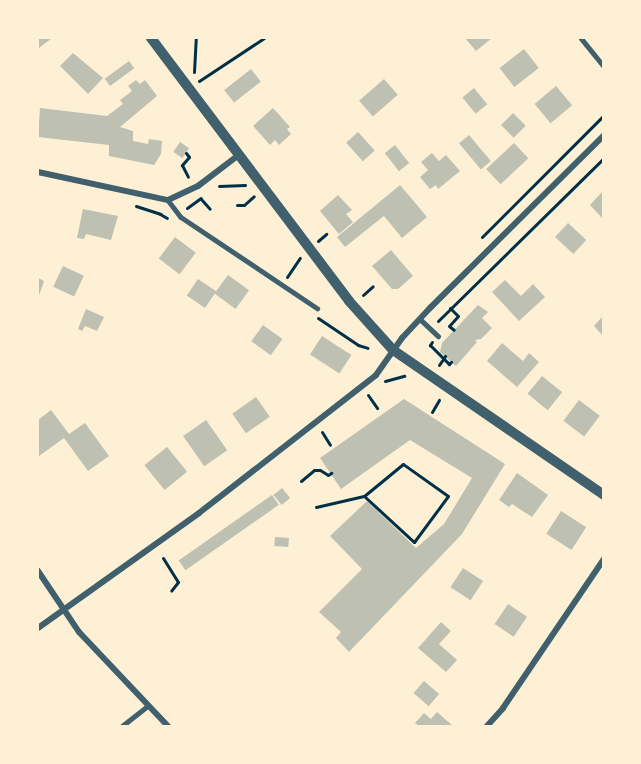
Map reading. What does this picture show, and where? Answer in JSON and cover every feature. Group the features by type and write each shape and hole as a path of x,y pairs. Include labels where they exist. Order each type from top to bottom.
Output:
{"street":[{"path":"152,38 349,301 393,350 603,495"},
{"path":"38,628 198,513 376,375 393,350 420,319 603,135"},
{"path":"38,172 168,200 198,186 240,154"},
{"path":"487,726 504,708 603,559"},
{"path":"38,571 79,632 168,726"}],"lane":[{"path":"581,38 603,66"},
{"path":"168,200 181,217 318,308"},
{"path":"420,319 438,336"},
{"path":"122,726 148,706"}],"path":[{"path":"194,74 196,38"},
{"path":"199,81 264,38"},
{"path":"475,244 603,115"},
{"path":"186,153 189,157 182,165 188,177"},
{"path":"430,328 603,158"},
{"path":"237,206 244,205 254,196"},
{"path":"201,198 210,209"},
{"path":"450,308 458,316 449,326 454,330"},
{"path":"438,367 445,356"},
{"path":"368,395 377,408"},
{"path":"432,412 439,400"},
{"path":"316,507 364,496 403,464 448,496 414,542 364,496"},
{"path":"301,481 314,470 320,470 328,475 331,473"},
{"path":"163,558 178,582 171,591"}],"building":[{"path":"38,38 52,38 39,48"},
{"path":"465,38 492,38 476,51"},
{"path":"524,49 539,68 514,87 500,68"},
{"path":"73,53 103,78 88,94 60,66"},
{"path":"129,61 134,68 110,86 105,79"},
{"path":"251,69 261,82 234,103 224,90"},
{"path":"384,79 398,95 373,116 359,101"},
{"path":"136,80 140,84 145,80 157,96 120,127 133,131 133,141 148,144 149,139 162,141 161,154 154,165 109,156 109,145 38,137 40,108 107,116 123,104 120,100 132,91 128,86"},
{"path":"556,86 572,105 551,123 535,104"},
{"path":"474,88 487,104 476,114 462,97"},
{"path":"273,108 290,127 287,129 291,134 279,145 275,140 270,145 253,126"},
{"path":"513,113 526,126 514,138 501,125"},
{"path":"358,132 375,151 363,161 346,143"},
{"path":"469,135 491,161 481,169 459,143"},
{"path":"180,142 189,148 182,158 173,152"},
{"path":"514,143 528,158 501,184 486,169"},
{"path":"395,145 409,163 399,171 385,153"},
{"path":"432,153 439,161 446,155 460,171 438,189 436,185 430,189 420,177 428,170 421,162"},
{"path":"400,185 427,217 402,238 384,216 345,247 337,237"},
{"path":"603,191 603,219 590,205"},
{"path":"338,195 352,210 346,214 353,222 339,234 320,211"},
{"path":"83,209 118,216 111,240 86,234 84,239 77,238"},
{"path":"568,223 586,240 573,254 555,237"},
{"path":"175,237 196,253 180,274 159,259"},
{"path":"391,250 413,276 398,289 392,289 372,266"},
{"path":"63,266 84,276 74,297 53,287"},
{"path":"228,275 249,290 236,309 214,294"},
{"path":"38,278 44,281 38,298"},
{"path":"198,279 216,291 205,308 187,296"},
{"path":"505,280 521,296 533,284 545,297 519,321 492,292"},
{"path":"478,305 488,312 482,318 492,328 481,339 475,340 477,342 456,366 440,352 442,343"},
{"path":"86,309 104,317 97,331 85,326 82,331 78,329"},
{"path":"603,316 603,336 594,326"},
{"path":"263,325 282,339 271,355 251,341"},
{"path":"322,336 351,355 339,374 310,354"},
{"path":"502,343 523,361 529,353 539,362 517,387 487,361"},
{"path":"542,376 562,392 548,410 528,394"},
{"path":"256,397 270,417 246,433 232,414"},
{"path":"404,399 505,464 462,534 349,652 336,638 341,632 319,612 362,569 330,536 367,501 416,548 444,524 472,478 410,440 341,489 320,458"},
{"path":"579,400 600,416 584,436 563,421"},
{"path":"51,410 69,434 85,423 109,456 88,471 64,438 39,456 38,420"},
{"path":"206,420 227,450 204,466 183,436"},
{"path":"167,447 187,472 165,490 144,465"},
{"path":"517,473 548,495 532,517 512,504 509,507 499,500"},
{"path":"282,488 290,498 282,505 273,495"},
{"path":"272,495 279,505 185,570 179,560"},
{"path":"561,511 586,527 571,550 546,534"},
{"path":"275,537 289,538 288,547 274,546"},
{"path":"463,568 483,581 471,600 450,587"},
{"path":"508,604 527,617 514,637 495,624"},
{"path":"441,622 451,631 439,644 457,660 446,672 418,648"},
{"path":"424,681 439,694 429,706 414,693"},
{"path":"437,712 453,726 419,726 415,723 424,713 431,719"}]}
